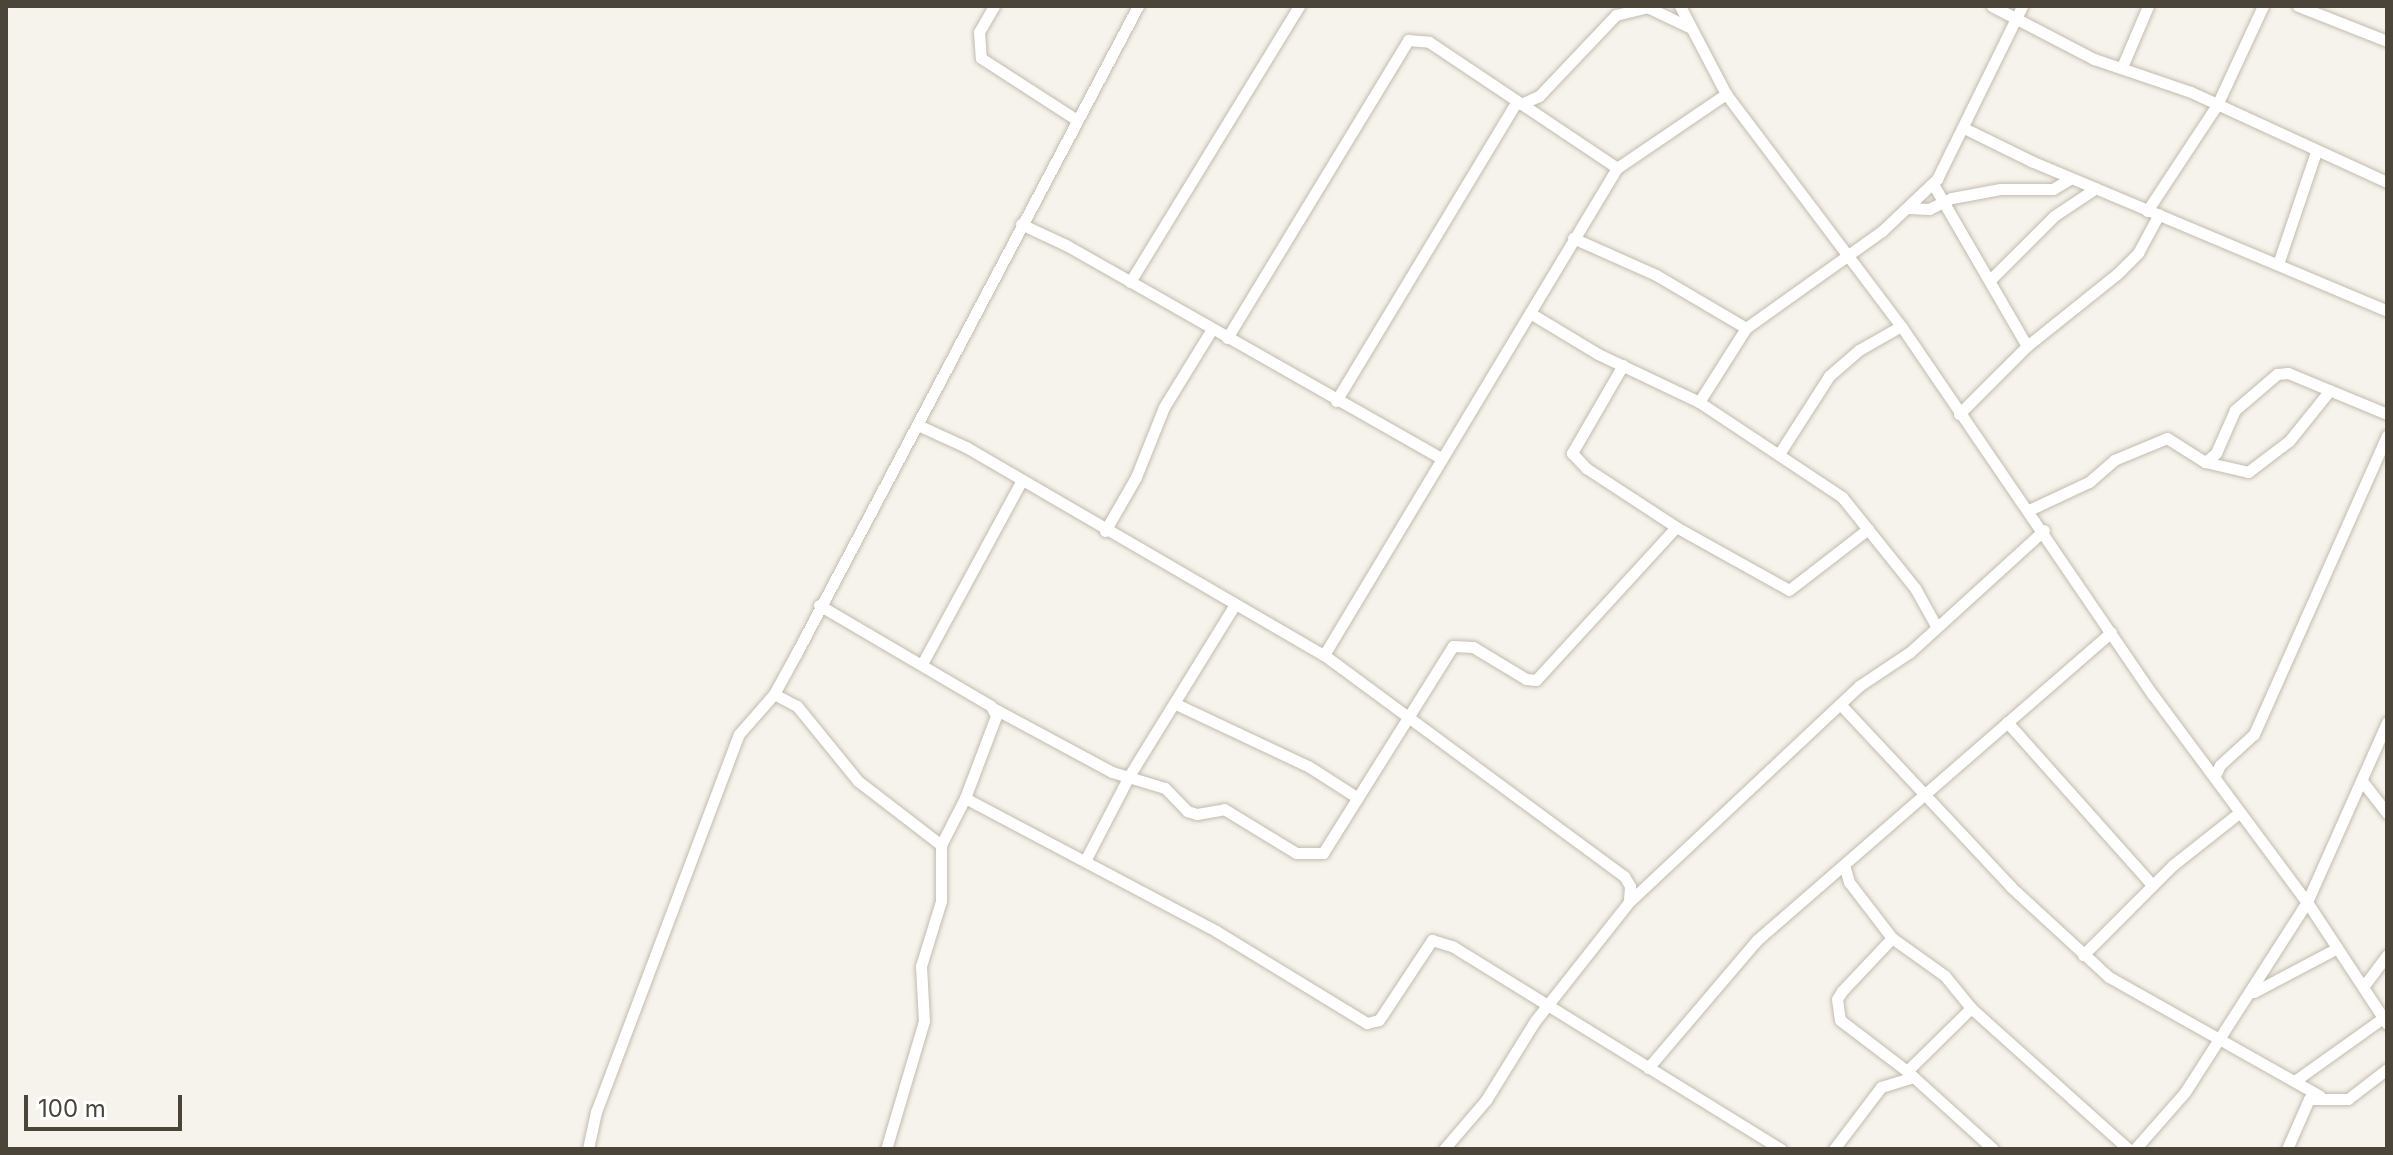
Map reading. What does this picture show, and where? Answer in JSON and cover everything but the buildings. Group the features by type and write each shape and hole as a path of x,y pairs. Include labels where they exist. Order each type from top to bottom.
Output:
{"street":[{"path":"994,6 979,32 981,58 1077,120"},
{"path":"588,1149 593,1119 722,771 739,734 774,694 819,605 920,426 1021,224 1138,6"},
{"path":"1130,282 1299,6"},
{"path":"1336,401 1519,102 1539,96 1616,15 1646,6 1689,27"},
{"path":"1680,6 1726,94 1901,326 1959,414 2044,530 2111,632 2307,902 2385,1021 2296,1080"},
{"path":"1992,6 2019,12 2094,59 2217,105 2387,182"},
{"path":"2122,67 2148,6"},
{"path":"2147,211 2217,105 2263,6"},
{"path":"2298,6 2387,41"},
{"path":"1699,402 1746,328 1849,255 1909,208 1933,184 1964,128 2019,12"},
{"path":"1227,338 1408,40 1429,42 1617,168"},
{"path":"1324,655 1617,168 1726,94"},
{"path":"1964,128 2147,211 2387,311"},
{"path":"2278,264 2316,152"},
{"path":"1909,208 2000,189 2053,189 2071,178"},
{"path":"1933,184 1941,203 1992,278 2027,346"},
{"path":"1992,278 2054,216 2096,188"},
{"path":"1959,414 2027,346 2117,274 2138,253 2159,214"},
{"path":"1021,224 1441,458"},
{"path":"1573,238 1656,275 1746,328"},
{"path":"1530,313 1623,365 1699,402 1842,497 1915,588 1935,624"},
{"path":"1779,454 1829,376 1859,350 1901,326"},
{"path":"1105,531 1136,477 1164,407 1212,329"},
{"path":"1623,365 1572,453 1586,468 1676,527 1789,590 1868,529"},
{"path":"2205,462 2216,453 2235,410 2277,374 2330,390 2386,415"},
{"path":"2029,510 2089,482 2114,460 2163,439 2180,443 2205,462 2242,472 2255,469 2289,441 2330,390"},
{"path":"920,426 1324,655 1624,876 1630,886 1629,902"},
{"path":"2215,776 2220,765 2254,734 2387,435"},
{"path":"922,664 1021,482"},
{"path":"819,605 995,709 1129,776 1165,788 1187,811 1228,810 1296,853 1323,853 1405,717 1456,644 1473,647 1526,679 1541,677 1676,527"},
{"path":"1444,1149 1486,1100 1548,1007 1629,902 1840,704 1910,652 1935,624 2044,530"},
{"path":"1086,859 1129,776 1234,606"},
{"path":"1648,1068 1757,940 1845,868 1924,793 2111,632"},
{"path":"774,694 797,706 858,781 941,845"},
{"path":"1176,704 1308,766 1358,798"},
{"path":"1840,704 2083,955 2109,977 2219,1042 2296,1080 2320,1096"},
{"path":"886,1149 924,1021 921,966 941,901 941,845 965,798 995,709"},
{"path":"2007,722 2152,885"},
{"path":"2135,1149 2185,1092 2254,992 2307,902 2387,722"},
{"path":"2362,781 2387,813"},
{"path":"965,798 1060,851 1086,859 1140,895 1252,952 1367,1023 1379,1020 1434,940 1773,1147"},
{"path":"2083,955 2152,885 2240,812"},
{"path":"1845,868 1849,882 1892,938 1945,976 1971,1008 2128,1149"},
{"path":"1892,938 1852,977 1837,1005 1846,1027 1910,1074 1993,1149"},
{"path":"2254,992 2337,948"},
{"path":"2363,987 2387,955"},
{"path":"1889,1081 1910,1074 1971,1008"},
{"path":"1834,1149 1889,1081 1894,1061"},
{"path":"2287,1149 2309,1099 2320,1096 2348,1099 2387,1069"}]}
